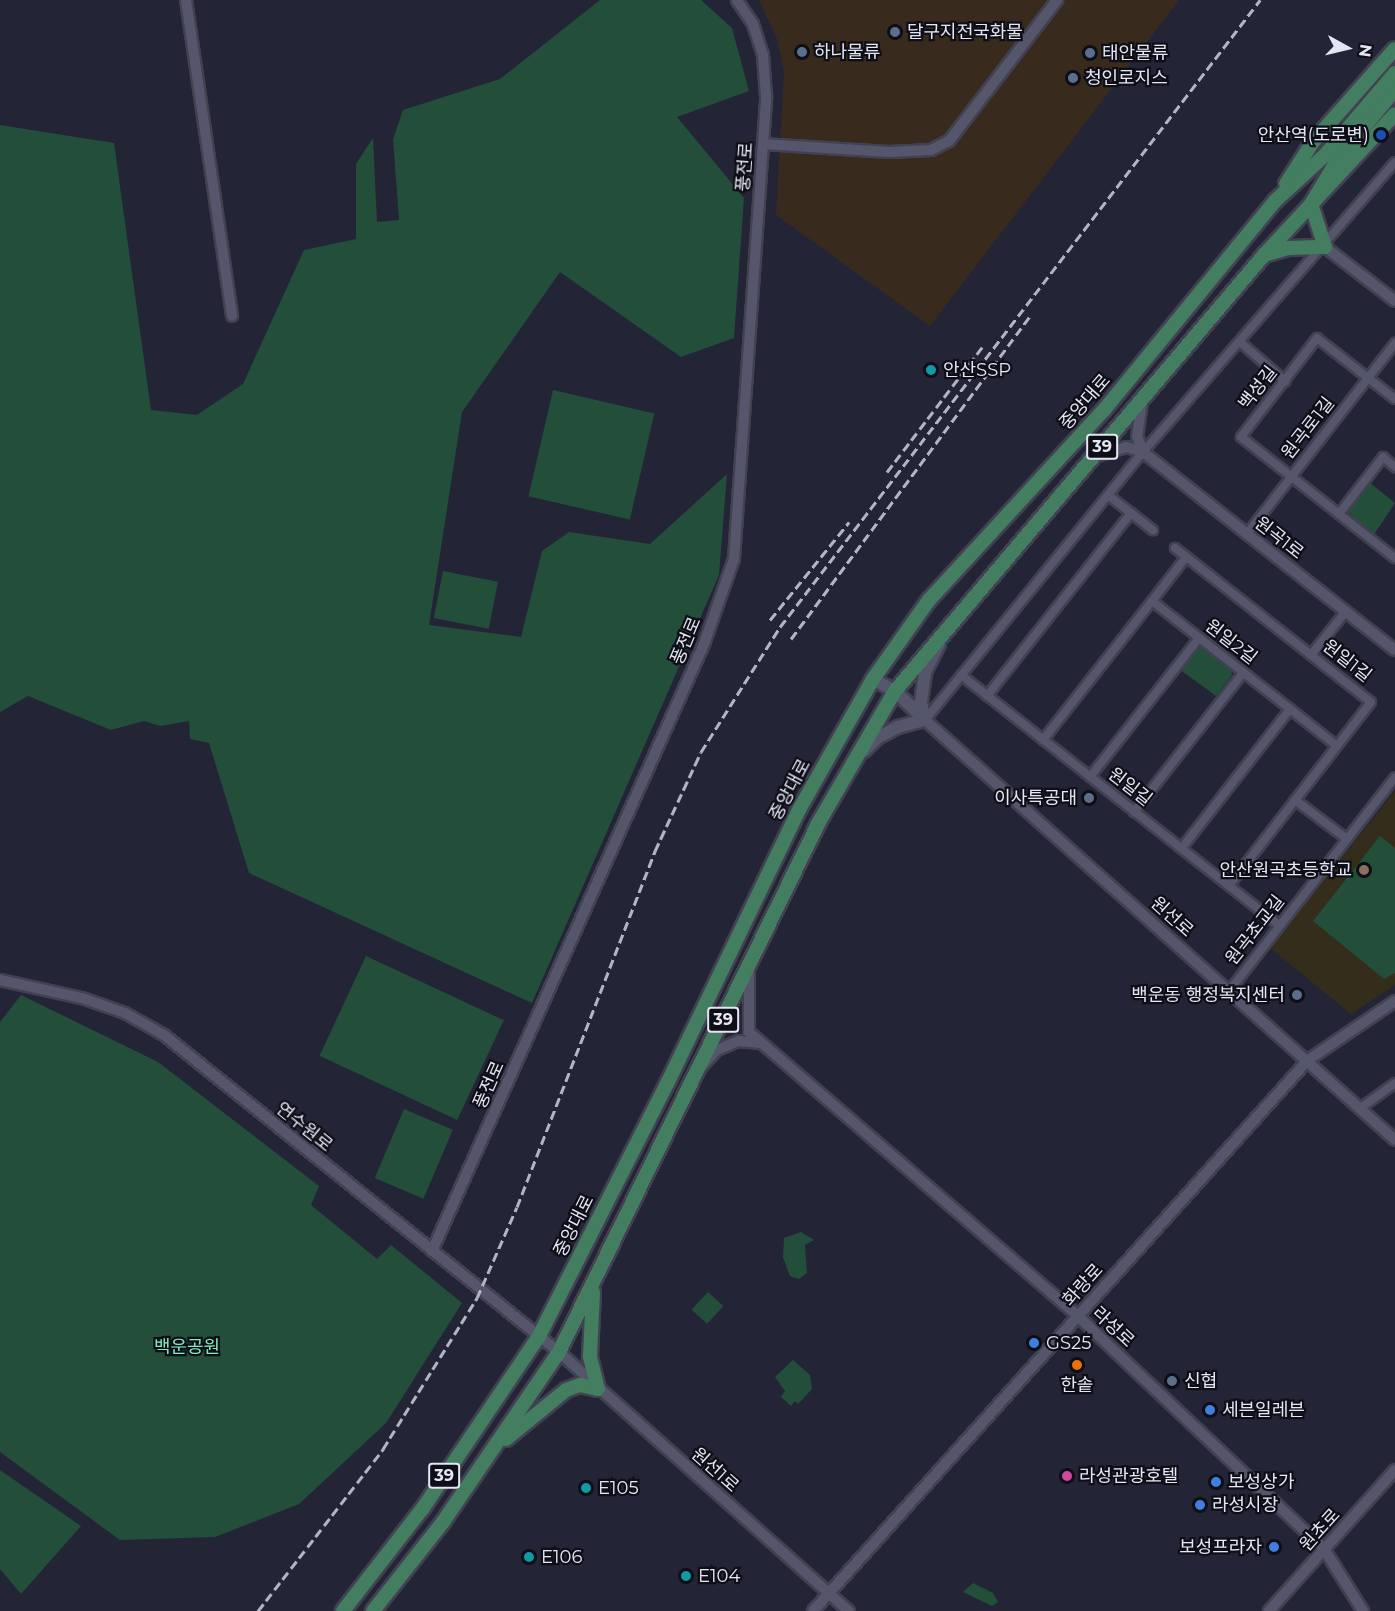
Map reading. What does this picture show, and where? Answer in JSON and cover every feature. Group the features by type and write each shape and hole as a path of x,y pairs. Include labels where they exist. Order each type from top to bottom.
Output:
{"main road":[{"name":"39","path":"1275,201 1312,143 1395,49"},
{"name":"중앙대로","path":"343,1611 423,1508 539,1336 668,1082 800,808 873,679 929,600 1104,410 1275,201 1325,155 1395,73"},
{"path":"1264,255 1289,248 1325,247 1311,204 1341,154 1395,90"},
{"name":"39","path":"373,1611 490,1453 559,1352 819,822 895,691 943,632 1142,402 1264,255 1395,114"},
{"path":"925,720 921,702 925,672 943,632"},
{"path":"873,679 895,691 925,720"},
{"path":"854,760 877,738 898,727 925,720"},
{"path":"490,1453 566,1390 580,1385 598,1389 590,1347 594,1281"}],"street":[{"path":"186,0 232,315"},
{"name":"풍전로","path":"432,1251 704,644 734,559 766,96 763,55 753,24 737,0"},
{"path":"763,144 889,152 931,150 949,141 1057,0"},
{"path":"925,720 1143,452 1325,247 1395,162"},
{"path":"1325,247 1395,301"},
{"name":"백성길","path":"1395,399 1317,338 1241,437 1395,558"},
{"path":"1240,342 1284,381"},
{"name":"원곡로1길","path":"1247,534 1395,342"},
{"path":"1142,402 1137,422 1143,452"},
{"path":"1094,457 1126,447 1143,452"},
{"name":"원곡1로","path":"1143,452 1395,650"},
{"path":"1339,514 1383,457 1395,466"},
{"path":"1108,495 1153,530"},
{"path":"987,696 1131,513"},
{"name":"원일1길","path":"1175,548 1371,702 1228,886"},
{"path":"1043,740 1186,557"},
{"name":"원일2길","path":"1152,601 1337,746"},
{"path":"1311,655 1346,611"},
{"path":"1090,777 1199,638"},
{"path":"1134,812 1243,672"},
{"name":"원일길","path":"961,675 1279,926"},
{"path":"1181,849 1290,709"},
{"name":"원선로","path":"925,720 1362,1107 1395,1140"},
{"name":"원곡초교길","path":"1230,990 1395,777"},
{"path":"1295,800 1347,839"},
{"path":"749,967 749,1032 762,1043"},
{"name":"연수원로","path":"0,980 82,998 125,1013 164,1035 559,1352"},
{"name":"화랑로","path":"813,1611 1308,1060 1395,1001"},
{"path":"698,1070 717,1050 738,1041 762,1043"},
{"name":"라성로","path":"762,1043 1078,1316 1324,1549 1363,1611"},
{"path":"1362,1107 1395,1083"},
{"name":"원선1로","path":"559,1352 849,1611"},
{"name":"원초로","path":"1269,1611 1395,1470"}],"shaded area":[{"path":"759,0 1179,0 930,326 776,215 784,72 777,39"},
{"name":"안산원곡초등학교","path":"1395,791 1395,985 1351,1014 1270,948"}],"green space":[{"path":"600,0 701,0 732,28 749,91 677,117 744,198 734,338 681,357 560,272 462,412 429,625 521,637 542,551 569,532 650,544 727,474 719,575 532,1003 249,873 209,743 190,739 189,721 160,726 144,721 111,730 28,696 0,712 0,125 114,143 151,410 197,415 243,384 304,250 356,239 356,164 373,138 377,222 399,220 393,139 403,110 500,79"},
{"path":"553,390 654,413 630,520 528,496"},
{"path":"1370,483 1395,503 1373,536 1348,512"},
{"path":"443,571 498,582 489,629 434,618"},
{"path":"1196,647 1201,647 1231,669 1232,675 1216,696 1179,669"},
{"path":"1380,836 1395,848 1395,973 1384,979 1313,921"},
{"path":"366,956 504,1020 457,1120 320,1056"},
{"name":"백운공원","path":"21,995 158,1062 319,1186 311,1205 377,1259 391,1245 462,1303 386,1423 299,1504 215,1537 120,1540 0,1452 0,1022"},
{"path":"404,1109 453,1130 423,1199 375,1178"},
{"path":"801,1232 814,1240 805,1245 807,1273 799,1279 790,1276 783,1257 784,1238"},
{"path":"708,1292 723,1306 707,1324 692,1310"},
{"path":"793,1360 810,1375 812,1389 798,1404 795,1401 791,1406 781,1397 785,1391 775,1377"},
{"path":"0,1470 81,1526 21,1594 0,1569"},
{"path":"973,1583 993,1593 998,1602 992,1606 963,1592"}],"railway":[{"path":"258,1611 383,1449 477,1298 517,1207 655,851 701,752 780,627 1260,0"},
{"path":"791,639 1031,315"},
{"path":"887,472 983,346"},
{"path":"770,620 849,522"}],"place":[{"name":"달구지전국화물","path":"895,32"},
{"name":"하나물류","path":"802,52"},
{"name":"태안물류","path":"1090,53"},
{"name":"청인로지스","path":"1073,78"},
{"name":"안산역(도로변)","path":"1381,135"},
{"name":"안산SSP","path":"931,370"},
{"name":"이사특공대","path":"1089,798"},
{"name":"안산원곡초등학교","path":"1364,870"},
{"name":"백운동 행정복지센터","path":"1297,995"},
{"name":"GS25","path":"1034,1343"},
{"name":"한솥","path":"1077,1365"},
{"name":"신협","path":"1172,1381"},
{"name":"세븐일레븐","path":"1210,1410"},
{"name":"라성관광호텔","path":"1067,1476"},
{"name":"보성상가","path":"1216,1482"},
{"name":"E105","path":"586,1488"},
{"name":"라성시장","path":"1200,1505"},
{"name":"보성프라자","path":"1274,1547"},
{"name":"E106","path":"529,1557"},
{"name":"E104","path":"686,1576"}]}
